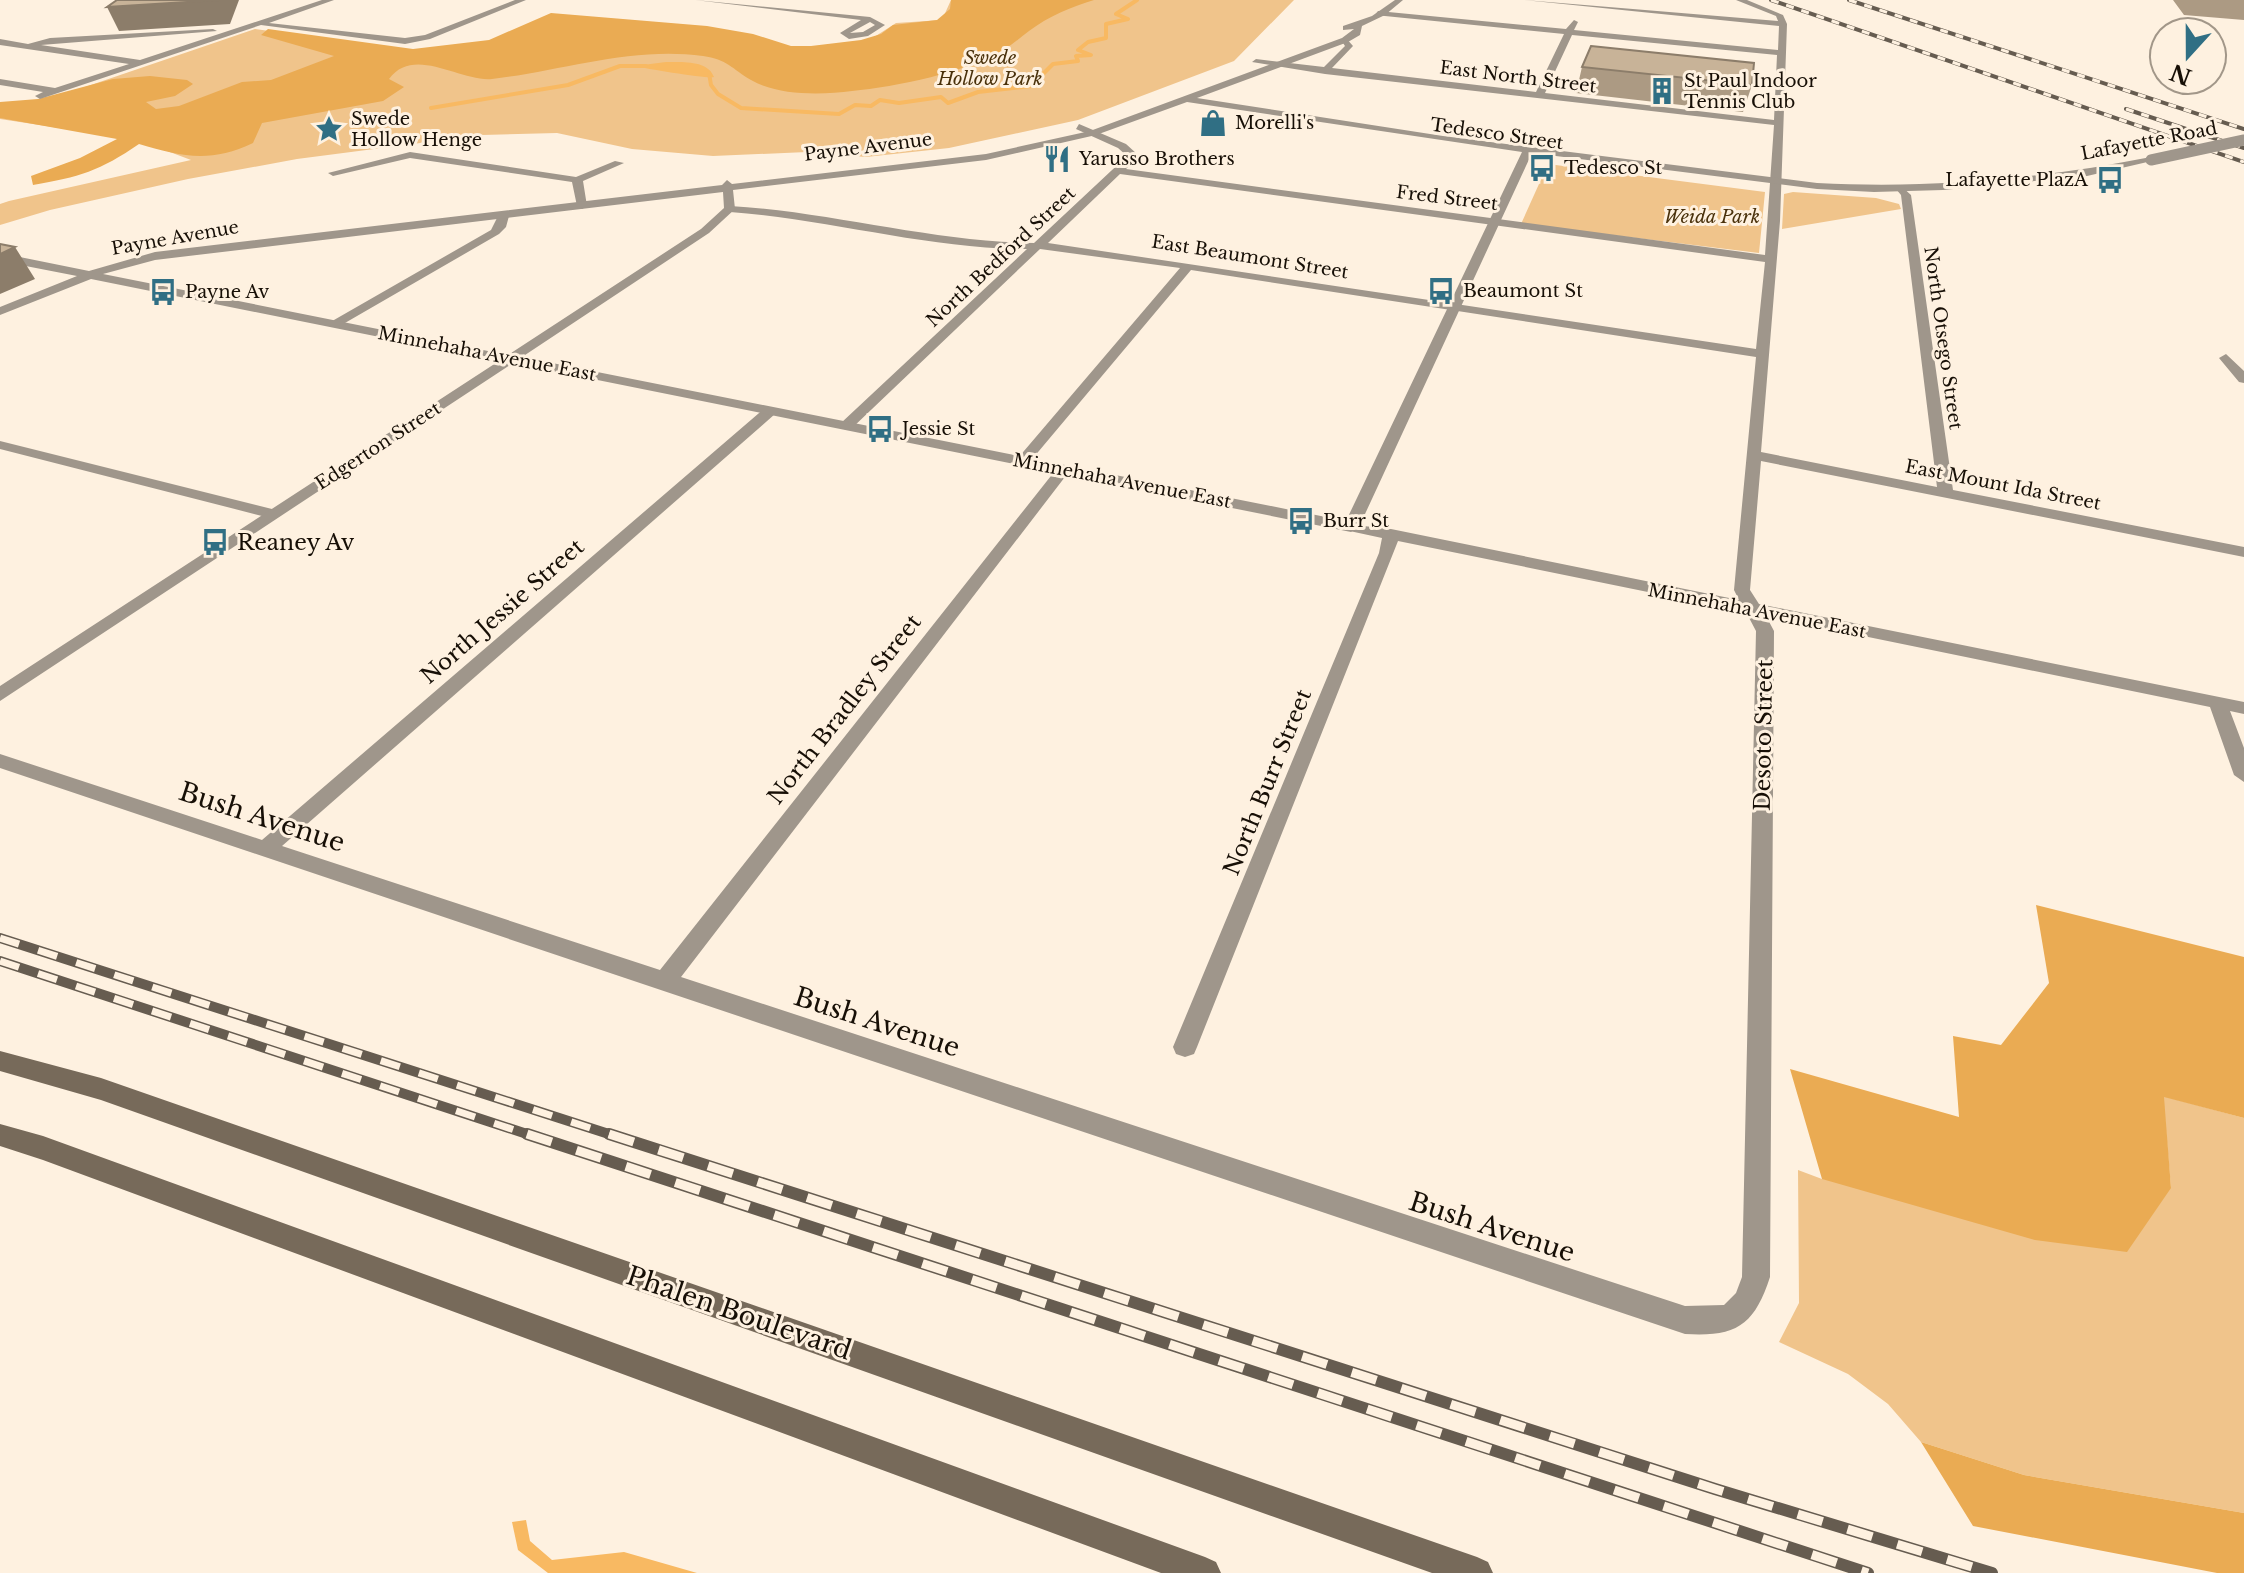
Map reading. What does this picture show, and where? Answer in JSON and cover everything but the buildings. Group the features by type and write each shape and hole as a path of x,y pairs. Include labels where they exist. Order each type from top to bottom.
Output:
{"main road":[{"name":"Phalen Boulevard","path":"0,1061 101,1089 1477,1573"},
{"path":"0,1135 58,1153 1205,1573"}],"street":[{"path":"40,96 330,0"},
{"path":"258,24 405,41 427,37 522,0"},
{"path":"699,0 870,19"},
{"path":"708,1 723,0"},
{"name":"Payne Avenue","path":"1378,13 1385,0"},
{"name":"Payne Avenue","path":"1341,29 1358,27 1378,13 1391,10 1399,0"},
{"path":"1528,0 1781,20"},
{"path":"1740,0 1781,20"},
{"path":"1539,96 1583,2"},
{"path":"1378,13 1780,53"},
{"name":"Desoto Street","path":"1738,1315 1750,1298 1756,1277 1765,631 1742,590 1770,259 1781,20"},
{"name":"Payne Avenue","path":"728,186 961,153 1079,127 1174,100 1274,66 1345,40 1357,33 1358,27"},
{"path":"28,46 50,41 241,29"},
{"name":"Payne Avenue","path":"1325,71 1349,46 1345,40"},
{"path":"0,42 141,62"},
{"name":"Payne Avenue","path":"0,311 126,263 196,251 405,222 986,157 1093,133 1293,47"},
{"name":"East North Street","path":"1256,62 1777,123"},
{"path":"0,82 55,91"},
{"name":"Tedesco Street","path":"1174,100 1527,153 1775,184 1876,192"},
{"path":"1079,127 1131,153 1133,156 1120,171"},
{"name":"Lafayette Road","path":"1876,192 1975,191 2012,186 2013,181 2087,173 2244,140"},
{"path":"1351,527 1527,153"},
{"path":"333,173 410,155 577,180 619,163"},
{"name":"Fred Street","path":"1120,171 1770,259"},
{"name":"North Bedford Street","path":"846,426 1120,171"},
{"path":"577,180 582,203"},
{"path":"728,186 730,209"},
{"name":"North Otsego Street","path":"1904,192 1946,494"},
{"name":"Payne Avenue","path":"364,230 404,229 582,203"},
{"name":"East Beaumont Street","path":"730,209 788,212 1013,248 1058,246 1763,354"},
{"name":"Edgerton Street","path":"0,695 705,231 730,209"},
{"path":"333,324 495,232 503,216"},
{"path":"164,290 145,281 143,274 196,251"},
{"name":"Minnehaha Avenue East","path":"0,257 1391,534 2244,708"},
{"path":"1023,461 1188,266"},
{"path":"2226,358 2244,379"},
{"name":"North Jessie Street","path":"266,848 770,411"},
{"path":"0,445 274,514"},
{"name":"East Mount Ida Street","path":"1755,455 2244,552"},
{"name":"North Bradley Street","path":"665,981 1063,470"},
{"name":"North Burr Street","path":"1185,1047 1387,553 1391,534"},
{"path":"2218,703 2244,775"},
{"name":"Bush Avenue","path":"0,761 1685,1320 1715,1322 1738,1315"}],"green space":[{"name":"Swede Hollow Park","path":"951,0 1294,0 1234,61 1078,120 949,148 866,157 807,152 713,156 632,149 557,133 482,135 297,159 188,179 50,210 0,225 0,204 191,160 138,140 0,119 0,116 255,29 452,56 798,49 868,41 896,23 942,20"},
{"name":"Weida Park","path":"1548,164 1765,192 1759,253 1521,224"},
{"path":"1784,194 1876,198 1899,204 1901,209 1782,229"},
{"path":"2163,1096 2244,1118 2244,1513 2024,1475 1921,1442 1888,1404 1848,1374 1779,1342 1799,1303 1798,1170 1822,1179 2171,1188"}],"shaded area":[{"path":"951,0 1094,0 1052,16 1005,49 971,65 910,82 840,92 800,93 774,89 751,80 718,59 676,54 623,57 492,79 438,67 411,65 399,69 389,79 404,87 383,101 262,123 253,143 238,149 196,156 139,144 89,172 33,185 31,176 80,158 117,139 0,118 0,102 38,99 113,79 150,76 187,80 193,84 175,96 146,102 156,109 179,106 242,82 271,80 334,56 261,35 268,29 413,49 489,40 551,13 707,26 753,34 791,46 811,46 861,40 881,34 893,25 937,20 950,9"},
{"path":"666,62 700,65 711,71 714,77 635,66"},
{"path":"2036,905 2244,957 2244,1118 2164,1097 2171,1188 2127,1252 2035,1240 1822,1179 1790,1069 1959,1117 1953,1036 2001,1045 2049,983"},
{"path":"1921,1442 2024,1475 2244,1513 2244,1573 2217,1573 1973,1526"},
{"path":"526,1520 530,1541 552,1560 624,1552 697,1573 548,1573 518,1550 512,1522"}],"waterway":[{"path":"709,73 711,85 718,94 741,108 839,114 855,105 871,106 880,100 899,103 941,97 948,103 978,92 1031,86 1053,64 1078,61 1076,56 1091,55 1078,50 1088,42 1106,38 1106,24 1128,19 1116,14 1137,0"},
{"path":"431,108 568,85 620,66 646,66"}],"railway":[{"path":"1771,0 2244,162"},
{"path":"1849,0 2244,129"},
{"path":"2126,109 2244,148"},
{"path":"0,938 615,1136"},
{"path":"0,961 533,1136"},
{"path":"527,1134 1868,1573"},
{"path":"609,1134 1715,1489 1992,1573"}],"place":[{"name":"St Paul Indoor Tennis Club","path":"1662,91"},
{"name":"Morelli's","path":"1213,123"},
{"name":"Swede Hollow Henge","path":"329,129"},
{"name":"Yarusso Brothers","path":"1057,159"},
{"name":"Tedesco St","path":"1542,168"},
{"name":"Lafayette PlazA","path":"2110,180"},
{"name":"Beaumont St","path":"1441,291"},
{"name":"Payne Av","path":"163,292"},
{"name":"Jessie St","path":"880,429"},
{"name":"Burr St","path":"1301,521"},
{"name":"Reaney Av","path":"215,542"}]}
